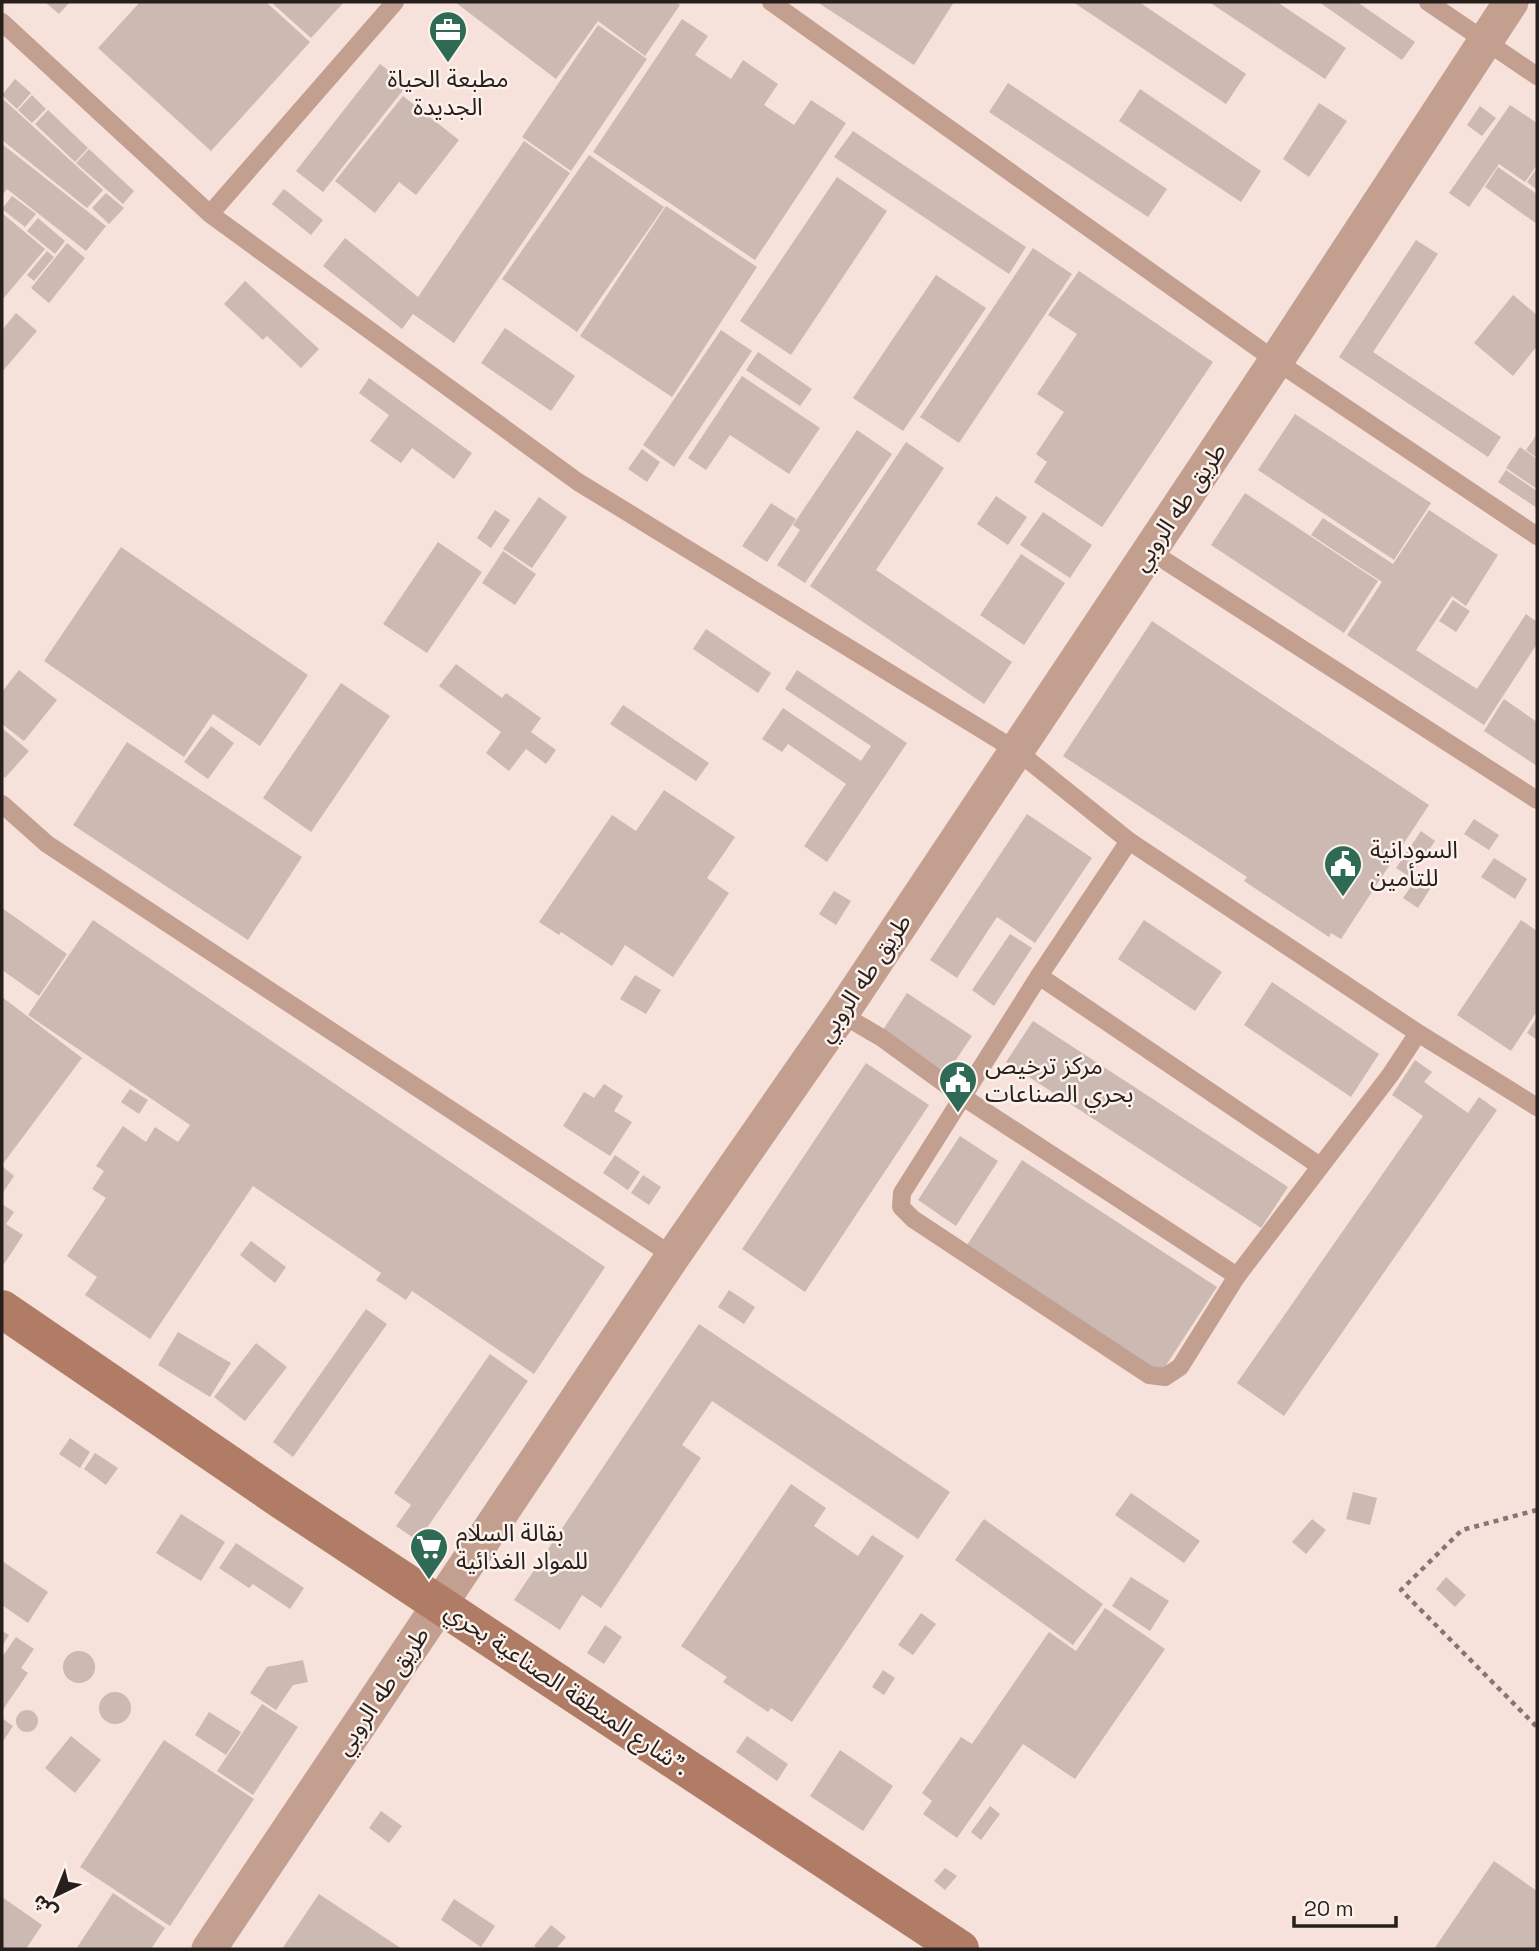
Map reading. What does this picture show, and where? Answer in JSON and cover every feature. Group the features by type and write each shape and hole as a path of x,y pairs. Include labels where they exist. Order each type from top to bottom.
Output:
{"street":[{"name":"طريق طه الروبي","path":"209,1949 673,1256 841,1014 1017,751 1511,2"},
{"name":"شارع المنطقة الصناعية بحري\".","path":"2,1309 271,1493 960,1949"}],"lane":[{"path":"210,214 395,2"},
{"path":"771,2 1276,361 1537,536"},
{"path":"1428,2 1537,76"},
{"path":"2,22 210,214 578,482 1017,751 1129,841 1418,1032 1537,1107"},
{"path":"1150,551 1537,800"},
{"path":"2,804 47,844 673,1256"},
{"path":"1129,841 1039,976 902,1193 901,1207 913,1219 1149,1375 1165,1377 1180,1367 1237,1276 1391,1074 1418,1032"},
{"path":"1039,976 1320,1166"},
{"path":"841,1014 882,1038 963,1097 1237,1276"}],"path":[{"path":"1537,1510 1462,1530 1401,1590 1537,1727"}],"building":[{"path":"45,2 70,2 59,14"},
{"path":"140,2 266,2 310,42 211,151 98,48"},
{"path":"344,2 311,38 273,4"},
{"path":"455,2 675,2 680,5 645,56 598,21 556,79"},
{"path":"817,2 954,2 914,65"},
{"path":"1073,2 1139,2 1246,74 1226,104"},
{"path":"1209,2 1277,2 1346,48 1325,79"},
{"path":"1319,2 1357,2 1415,42 1402,60"},
{"path":"682,19 708,36 695,55 731,79 743,60 778,84 764,105 794,125 811,100 846,123 755,260 593,152"},
{"path":"598,25 647,59 571,171 522,137"},
{"path":"380,64 407,85 323,192 296,171"},
{"path":"15,79 31,93 17,109 2,95"},
{"path":"1008,83 1167,189 1148,217 989,112"},
{"path":"1140,89 1261,171 1241,202 1119,121"},
{"path":"32,95 46,109 32,123 18,110"},
{"path":"403,96 459,140 416,195 399,182 375,213 335,181"},
{"path":"4,100 103,190 87,208 2,140"},
{"path":"1319,103 1347,121 1309,177 1283,159"},
{"path":"1510,105 1537,123 1537,165 1525,182 1499,164 1469,207 1449,193"},
{"path":"1480,106 1496,118 1482,136 1467,125"},
{"path":"48,110 88,148 75,162 35,124"},
{"path":"853,131 1026,247 1009,274 834,157"},
{"path":"524,141 570,173 454,343 413,314 402,329 323,266 345,238 418,297"},
{"path":"2,144 106,226 86,251 7,189 2,195"},
{"path":"89,149 134,191 123,204 76,163"},
{"path":"589,155 664,207 577,332 502,279"},
{"path":"1498,167 1537,194 1537,224 1485,187"},
{"path":"1537,168 1537,190 1527,182"},
{"path":"837,177 887,211 791,355 740,321"},
{"path":"284,189 323,220 311,235 272,204"},
{"path":"106,193 124,208 109,224 92,208"},
{"path":"12,196 36,214 25,227 2,209"},
{"path":"666,206 757,267 672,397 580,336"},
{"path":"2,213 45,249 3,299 2,298"},
{"path":"38,218 65,241 55,254 27,231"},
{"path":"1416,240 1438,254 1373,352 1501,437 1488,457 1339,357"},
{"path":"67,243 85,258 49,303 31,288"},
{"path":"1033,248 1072,274 959,443 920,417"},
{"path":"47,251 54,257 34,281 27,275"},
{"path":"1079,271 1213,362 1102,527 1034,482 1047,462 1036,454 1064,412 1037,394 1077,334 1048,315"},
{"path":"936,275 986,308 903,431 853,398"},
{"path":"245,281 319,349 301,368 267,336 263,340 224,304"},
{"path":"1513,295 1537,315 1537,346 1513,376 1474,343"},
{"path":"16,313 37,331 2,372 2,330"},
{"path":"505,328 575,376 551,411 481,363"},
{"path":"721,330 752,351 674,467 643,445"},
{"path":"758,352 812,389 800,406 746,370"},
{"path":"742,376 820,428 789,474 730,435 706,470 688,458"},
{"path":"369,378 472,453 454,479 412,448 401,463 370,441 389,415 359,393"},
{"path":"1295,414 1431,503 1394,560 1258,470"},
{"path":"857,430 892,454 805,583 777,565 800,530 793,525"},
{"path":"1537,434 1537,458 1526,450"},
{"path":"906,442 944,468 876,570 1012,662 984,704 810,586"},
{"path":"1520,447 1537,459 1537,489 1506,468"},
{"path":"642,449 660,462 647,482 628,469"},
{"path":"1506,470 1537,491 1537,508 1498,482"},
{"path":"1245,493 1378,581 1344,633 1211,545"},
{"path":"996,496 1027,517 1008,545 977,524"},
{"path":"539,497 567,517 532,568 503,549"},
{"path":"771,503 796,519 767,562 742,546"},
{"path":"495,510 510,520 491,548 477,538"},
{"path":"1429,510 1498,555 1466,606 1452,596 1416,650 1477,689 1526,614 1537,622 1537,644 1484,725 1347,635 1382,582 1311,535 1323,518 1393,564"},
{"path":"1043,512 1092,545 1070,578 1020,545"},
{"path":"438,542 482,572 427,653 383,624"},
{"path":"121,547 308,675 260,746 213,714 184,757 44,661"},
{"path":"503,551 536,574 515,605 482,583"},
{"path":"1021,554 1065,583 1024,645 980,615"},
{"path":"1453,600 1470,611 1456,632 1439,621"},
{"path":"1152,621 1429,805 1341,939 1331,933 1329,937 1244,881 1247,877 1063,756"},
{"path":"706,629 771,673 758,693 693,649"},
{"path":"456,664 502,698 506,693 541,718 531,732 556,750 546,764 526,749 509,771 486,753 501,732 439,686"},
{"path":"19,670 57,700 24,741 2,724 2,692"},
{"path":"797,670 907,743 827,862 804,846 846,784 788,744 782,752 762,739 783,708 861,761 871,746 785,689"},
{"path":"341,683 390,716 311,832 263,798"},
{"path":"1504,699 1537,722 1537,766 1484,731"},
{"path":"623,705 709,763 696,781 610,724"},
{"path":"211,726 234,743 208,779 184,762"},
{"path":"2,728 29,751 5,778 2,775"},
{"path":"127,742 302,857 248,940 73,825"},
{"path":"664,790 735,837 707,878 729,893 673,977 625,945 612,966 561,932 559,935 539,922 612,815 636,831"},
{"path":"1027,814 1092,858 1035,943 997,917 957,978 930,960"},
{"path":"1474,819 1499,835 1489,850 1464,834"},
{"path":"1421,831 1435,841 1410,877 1396,868"},
{"path":"1494,858 1527,879 1515,899 1481,877"},
{"path":"1416,879 1430,889 1418,908 1403,898"},
{"path":"834,891 851,901 836,925 819,914"},
{"path":"2,908 67,954 39,996 2,970"},
{"path":"93,920 605,1267 534,1374 412,1291 406,1300 376,1280 381,1273 253,1186 150,1339 85,1295 97,1277 67,1256 106,1198 92,1189 104,1171 96,1166 123,1126 146,1142 155,1127 178,1142 190,1125 28,1015"},
{"path":"1144,920 1222,972 1195,1011 1118,959"},
{"path":"1521,920 1537,931 1537,1011 1511,1051 1457,1015"},
{"path":"1010,934 1032,948 994,1006 972,990"},
{"path":"635,975 661,990 646,1014 620,999"},
{"path":"1272,982 1379,1054 1351,1097 1244,1025"},
{"path":"907,993 972,1036 945,1076 881,1033"},
{"path":"2,997 82,1058 2,1165"},
{"path":"1537,1017 1537,1040 1527,1033"},
{"path":"1033,1021 1288,1187 1261,1228 1006,1062"},
{"path":"1415,1060 1432,1072 1424,1082 1468,1113 1479,1097 1497,1110 1284,1416 1237,1383 1423,1116 1392,1095"},
{"path":"866,1063 929,1105 805,1292 742,1249"},
{"path":"604,1084 623,1096 614,1111 632,1122 610,1156 563,1126 584,1092 594,1098"},
{"path":"130,1089 148,1100 139,1114 121,1102"},
{"path":"960,1136 998,1161 956,1226 918,1200"},
{"path":"615,1155 640,1172 628,1190 603,1173"},
{"path":"1022,1160 1217,1287 1161,1373 967,1245"},
{"path":"3,1167 14,1176 2,1194 2,1169"},
{"path":"643,1175 661,1187 649,1205 631,1193"},
{"path":"2,1204 14,1212 6,1224 23,1235 2,1267"},
{"path":"251,1241 286,1267 275,1283 240,1255"},
{"path":"729,1290 755,1307 744,1324 718,1307"},
{"path":"366,1309 387,1324 293,1457 273,1442"},
{"path":"699,1324 950,1492 918,1539 712,1401 682,1445 701,1458 601,1608 582,1595 560,1630 514,1600"},
{"path":"178,1332 231,1363 210,1397 158,1365"},
{"path":"256,1343 287,1367 245,1421 214,1397"},
{"path":"490,1354 528,1381 418,1541 396,1526 411,1505 394,1493"},
{"path":"70,1438 90,1452 80,1468 59,1454"},
{"path":"95,1453 118,1468 106,1485 84,1469"},
{"path":"791,1484 826,1508 814,1526 858,1556 872,1535 904,1556 792,1722 771,1708 768,1712 723,1682 727,1677 681,1646"},
{"path":"1353,1492 1377,1498 1370,1525 1346,1519"},
{"path":"1131,1493 1200,1541 1184,1563 1115,1515"},
{"path":"181,1514 225,1542 201,1581 156,1553"},
{"path":"984,1519 1103,1604 1073,1645 955,1560"},
{"path":"1312,1519 1326,1530 1306,1554 1292,1542"},
{"path":"236,1543 304,1588 290,1609 253,1584 249,1588 219,1568"},
{"path":"2,1561 48,1592 28,1623 2,1605"},
{"path":"1131,1577 1169,1601 1150,1631 1112,1606"},
{"path":"1446,1577 1466,1595 1455,1607 1436,1589"},
{"path":"1105,1608 1165,1649 1075,1779 1023,1744 957,1838 923,1814 932,1801 922,1793 961,1737 972,1744 1049,1632 1076,1651"},
{"path":"921,1613 936,1624 913,1655 898,1645"},
{"path":"605,1625 622,1637 604,1664 587,1653"},
{"path":"2,1631 9,1635 2,1646"},
{"path":"16,1637 34,1649 21,1668 28,1673 2,1711 2,1657"},
{"path":"79,1651 90,1656 95,1667 90,1678 79,1683 68,1678 63,1667 68,1656"},
{"path":"303,1660 308,1682 293,1685 276,1710 250,1693 267,1667"},
{"path":"883,1670 895,1678 884,1695 872,1687"},
{"path":"115,1692 127,1696 131,1708 127,1720 115,1724 103,1720 99,1708 103,1696"},
{"path":"262,1704 298,1727 253,1795 217,1771"},
{"path":"27,1710 35,1713 38,1721 35,1729 27,1732 19,1729 16,1721 19,1713"},
{"path":"209,1712 241,1732 226,1755 195,1735"},
{"path":"2,1718 13,1726 2,1743"},
{"path":"71,1736 101,1760 75,1793 45,1768"},
{"path":"747,1736 788,1764 777,1781 736,1752"},
{"path":"164,1740 254,1799 170,1926 80,1867"},
{"path":"840,1750 893,1786 863,1831 810,1796"},
{"path":"990,1806 1000,1814 981,1840 971,1832"},
{"path":"381,1811 402,1826 389,1843 369,1828"},
{"path":"1494,1861 1537,1891 1537,1949 1434,1949"},
{"path":"945,1868 957,1876 945,1890 934,1881"},
{"path":"113,1893 165,1928 151,1949 76,1949"},
{"path":"319,1894 402,1949 282,1949"},
{"path":"2,1897 42,1925 26,1949 2,1949"},
{"path":"454,1899 495,1926 481,1947 441,1920"},
{"path":"551,1925 566,1937 556,1949 538,1949 534,1946"}],"place":[{"name":"مطبعة الحياة الجديدة","path":"448,64"},
{"name":"السودانية للتأمين","path":"1343,898"},
{"name":"مركز ترخيص بحري الصناعات","path":"958,1114"},
{"name":"بقالة السلام للمواد الغذائية","path":"429,1581"}]}
